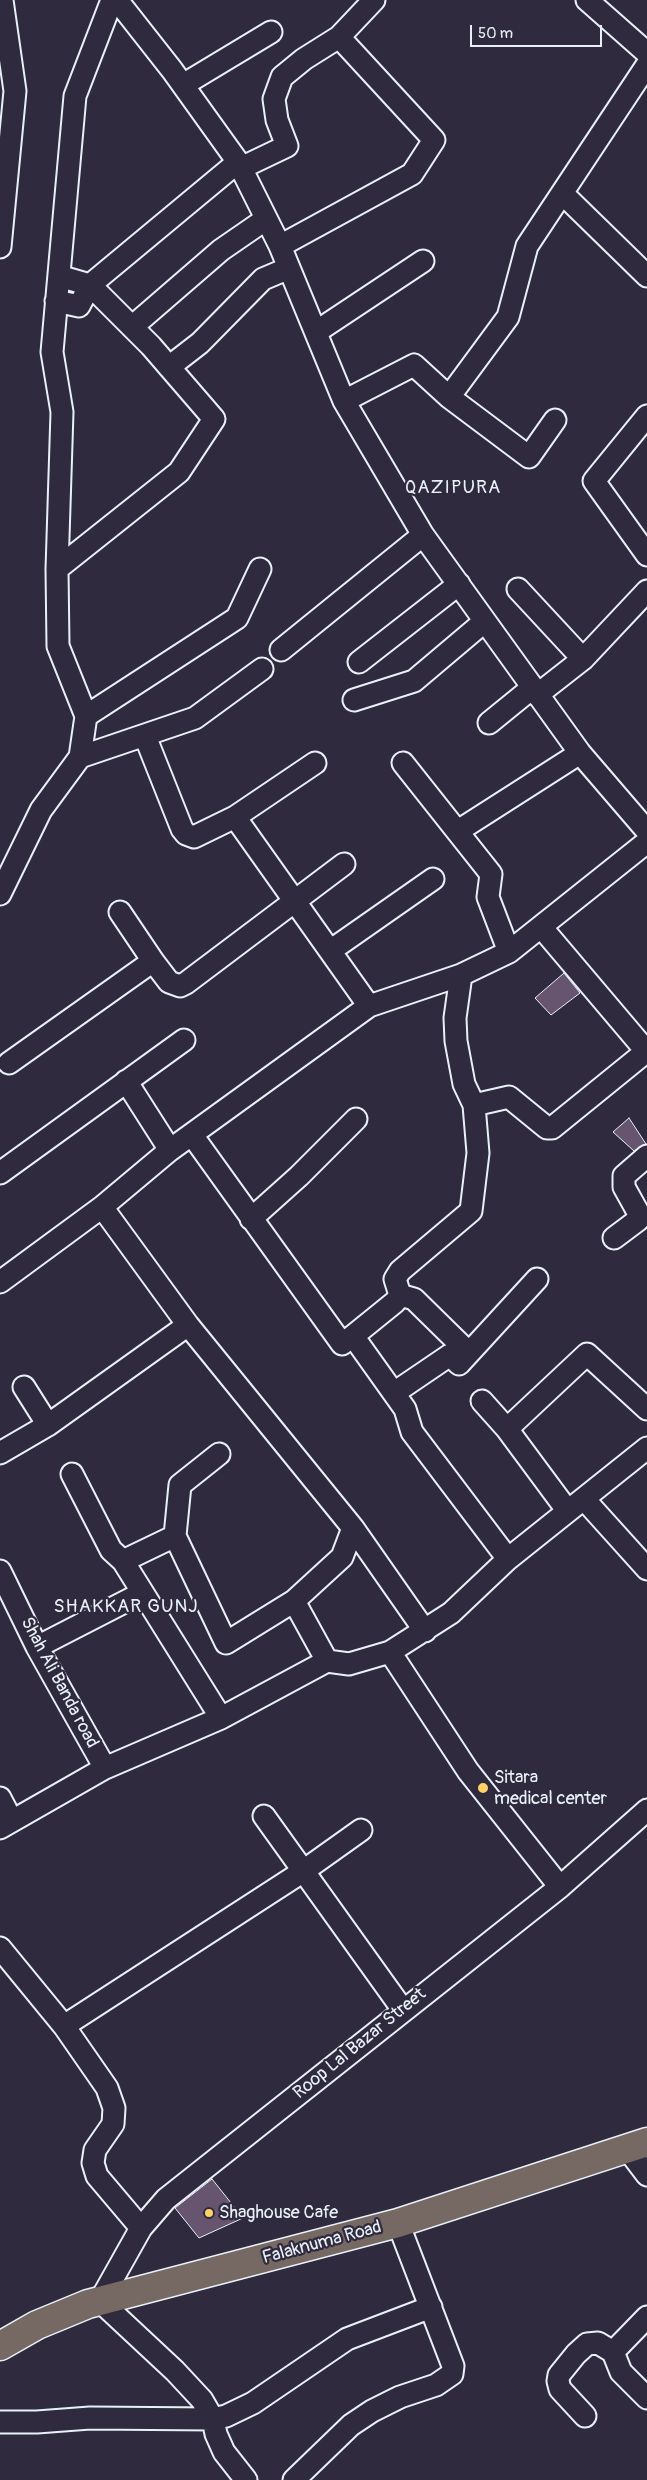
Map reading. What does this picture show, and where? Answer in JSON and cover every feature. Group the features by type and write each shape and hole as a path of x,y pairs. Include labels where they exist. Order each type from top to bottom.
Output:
{"highway":[{"name":"Falaknuma Road","path":"0,2346 37,2325 100,2301 398,2224 638,2146"}],"street":[{"path":"0,247 15,91 2,0"},
{"path":"0,894 41,810 80,757 86,716 58,646 57,570 62,412 52,352 75,96 112,0"},
{"path":"117,0 183,85 239,165 280,246 344,401 423,535 580,753 647,831"},
{"path":"56,301 79,306 90,285 239,165 287,146 277,120 274,99 282,77 304,59 339,37 374,0"},
{"path":"587,0 647,54"},
{"path":"183,85 271,32"},
{"path":"280,246 412,174 434,140 339,37"},
{"path":"449,397 508,317 527,246 647,64"},
{"path":"563,194 647,276"},
{"path":"132,327 221,250 266,218"},
{"path":"316,332 423,261"},
{"path":"169,367 200,343 263,279 289,268"},
{"path":"57,570 178,472 214,419 132,327 90,285 60,276"},
{"path":"344,401 414,365 449,397 529,457 555,420"},
{"path":"647,416 594,481 647,555"},
{"path":"281,650 423,535"},
{"path":"86,716 237,618 260,569"},
{"path":"359,662 459,584"},
{"path":"518,589 583,659"},
{"path":"490,723 583,659 647,591"},
{"path":"354,700 414,681 485,621"},
{"path":"80,757 195,718 262,670"},
{"path":"145,736 186,834 189,837 199,836 235,817 315,763"},
{"path":"458,831 580,753"},
{"path":"403,762 491,874 488,897 509,952"},
{"path":"235,817 369,1006"},
{"path":"0,1282 102,1207 170,1150 369,1006 461,975 509,952 542,928 647,842"},
{"path":"120,912 169,982 180,986 344,864"},
{"path":"330,951 433,878"},
{"path":"474,1105 509,1097 547,1128 552,1128 647,1052 542,928"},
{"path":"9,1063 153,961"},
{"path":"192,1135 342,1344 396,1302 400,1295 395,1279 400,1271 471,1211 478,1153 474,1105 464,1084 456,1041 455,1018 461,975"},
{"path":"0,1174 184,1040"},
{"path":"126,1081 170,1150"},
{"path":"251,1219 356,1119"},
{"path":"614,1238 638,1220 639,1214 624,1187 624,1176 647,1156"},
{"path":"102,1207 188,1325 353,1528 424,1631"},
{"path":"394,1393 450,1354 459,1364 537,1279"},
{"path":"400,1295 414,1299 469,1353"},
{"path":"0,1453 48,1425 188,1325"},
{"path":"353,1336 406,1408 412,1432 508,1559"},
{"path":"507,1429 587,1354 647,1410"},
{"path":"24,1387 48,1425"},
{"path":"482,1401 507,1429 566,1510"},
{"path":"0,1798 6,1824 105,1768 221,1718 327,1661 349,1664 390,1652 450,1613 508,1559 566,1510 584,1499 647,1448"},
{"path":"219,1454 180,1484 175,1536 226,1643 294,1601 342,1557 353,1528"},
{"path":"72,1474 110,1550 124,1560 142,1593 221,1718"},
{"path":"584,1499 647,1569"},
{"path":"124,1560 175,1536"},
{"name":"Shah Ali Banda road","path":"0,1571 37,1647 105,1768"},
{"path":"37,1647 142,1593"},
{"path":"294,1601 327,1661"},
{"path":"390,1652 468,1771 560,1887"},
{"name":"Roop Lal Bazar Street","path":"100,2301 141,2228 166,2199 560,1887 647,1810"},
{"path":"264,1816 302,1872 403,2010"},
{"path":"64,2026 302,1872 361,1830"},
{"path":"0,1948 64,2026 99,2073 114,2108 113,2124 95,2150 93,2162 97,2176 141,2228"},
{"path":"638,2146 647,2175"},
{"path":"294,2480 351,2425 400,2397 436,2385 452,2374 453,2366 398,2224"},
{"path":"100,2301 190,2386 202,2400 213,2420 216,2434 224,2452 246,2480"},
{"path":"0,2422 37,2422 90,2418 213,2420 253,2403 347,2339 430,2307"},
{"path":"613,2352 647,2317"},
{"path":"585,2416 560,2389 558,2382 559,2375 576,2354 588,2344 598,2343 613,2352 622,2372 647,2398"}],"building":[{"path":"564,973 580,993 551,1015 535,998"},
{"path":"629,1118 646,1144 634,1151 613,1132"},
{"name":"Shaghouse Cafe","path":"212,2179 243,2218 199,2238 175,2208"}],"place":[{"name":"Sitara medical center","path":"483,1788"},
{"name":"Shaghouse Cafe","path":"209,2213"}],"district":[{"name":"QAZIPURA","path":"453,488"},
{"name":"SHAKKAR GUNJ","path":"126,1607"}]}
